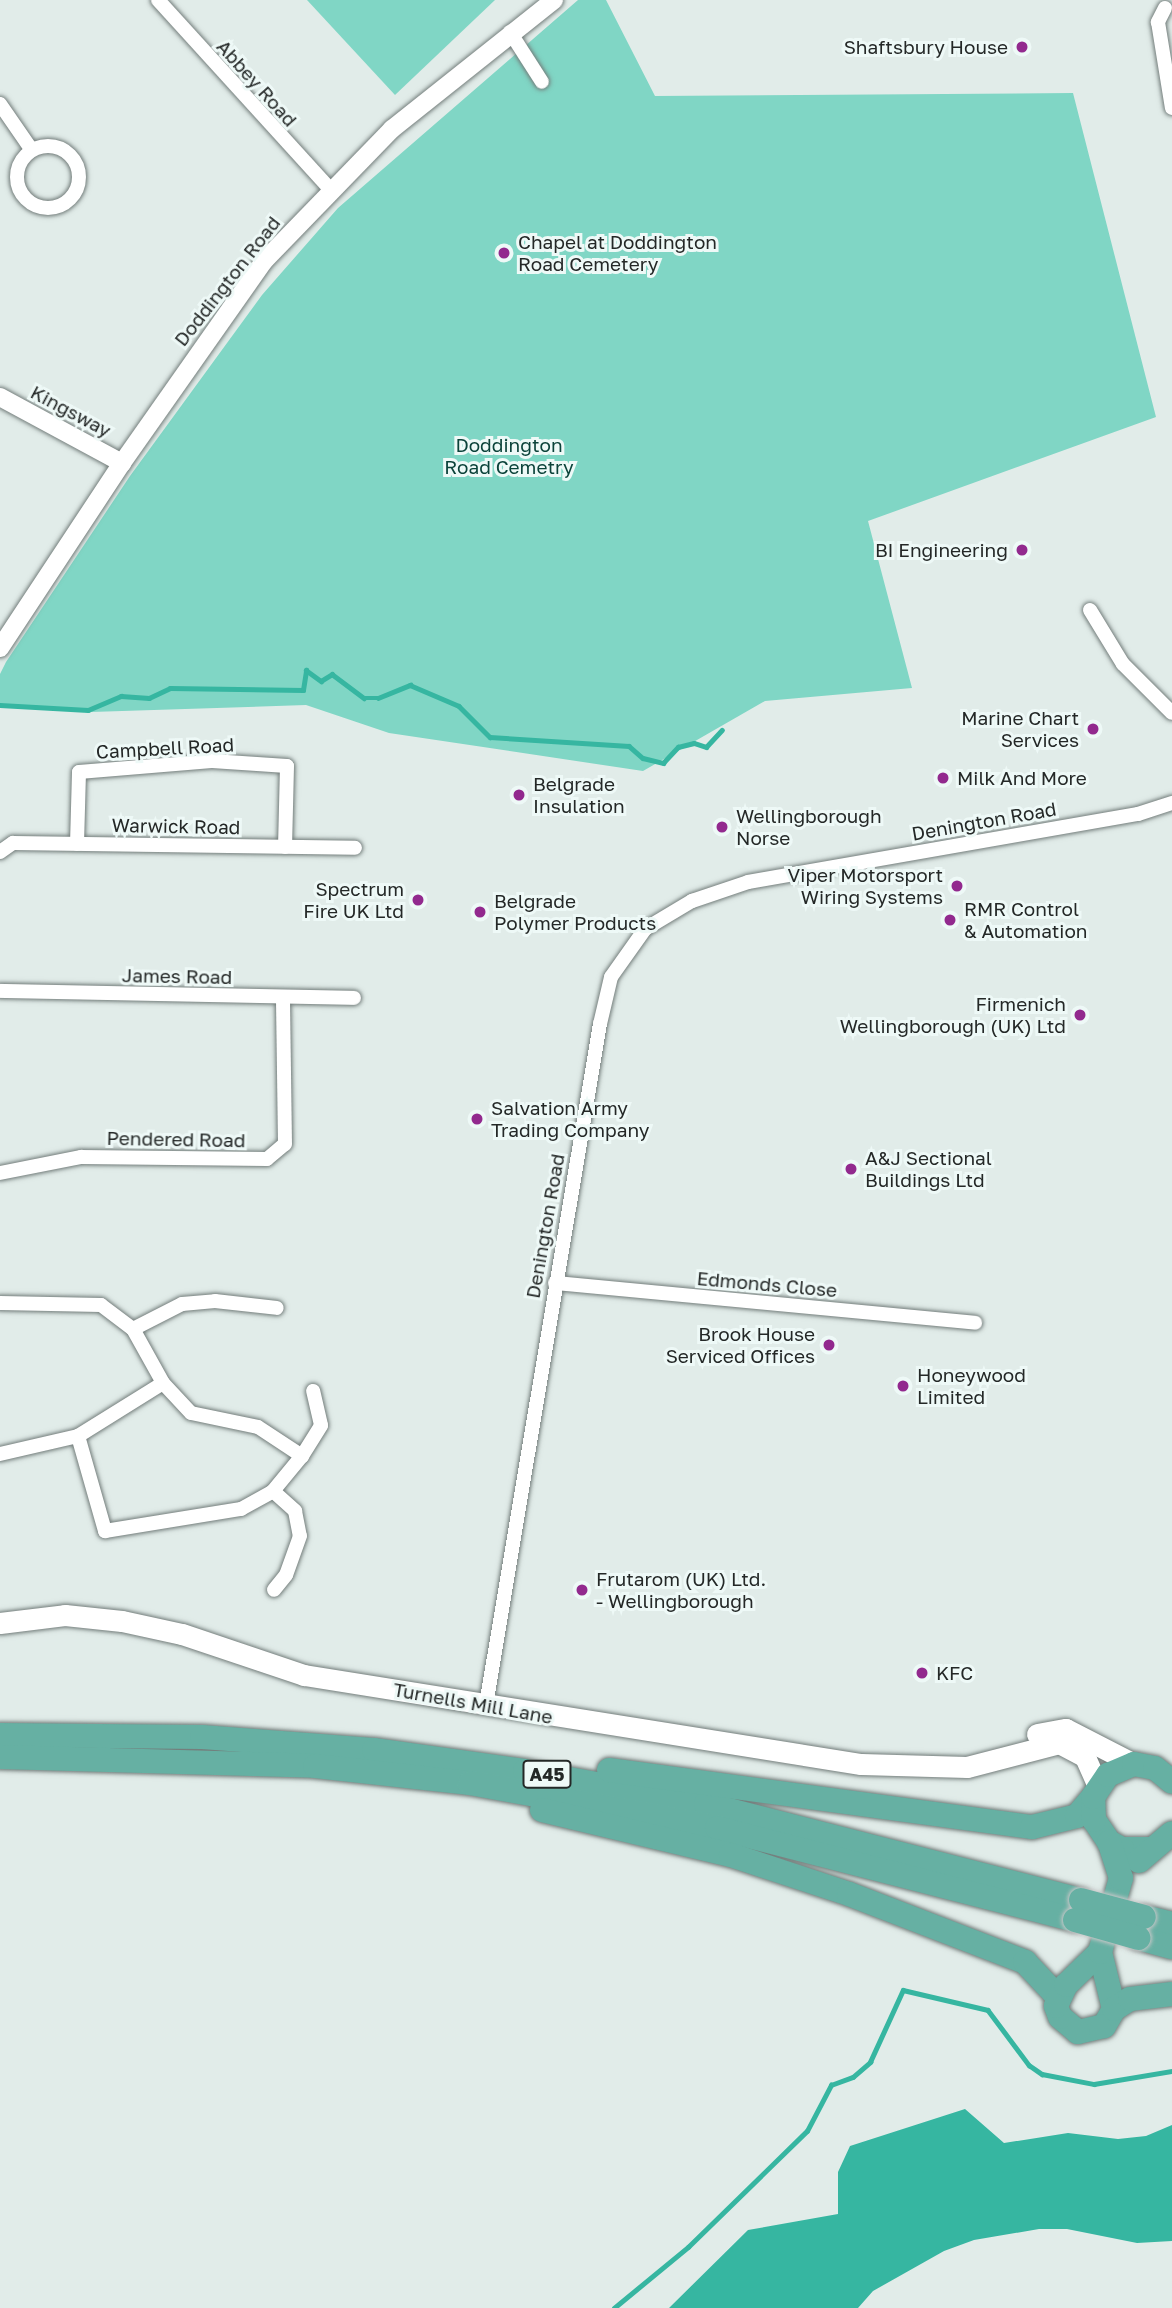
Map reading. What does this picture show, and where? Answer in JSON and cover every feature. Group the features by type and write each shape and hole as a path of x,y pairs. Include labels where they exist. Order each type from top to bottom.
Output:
{"highway":[{"name":"A45","path":"0,1735 202,1737 540,1761 1032,1827 1077,1816 1096,1792"},
{"name":"A45","path":"374,1749 526,1771 706,1804 1141,1927 1172,1947"},
{"name":"A45","path":"0,1757 315,1766 470,1783 594,1803 1078,1910"},
{"path":"1121,1878 1109,1842 1094,1820 1096,1792 1120,1767 1172,1758"},
{"path":"1139,1764 1172,1783"},
{"name":"A45","path":"315,1766 494,1800 731,1855 997,1949 1025,1962 1058,1997"},
{"path":"1172,1833 1121,1878 1100,1952 1058,1997 1060,2017 1078,2032 1104,2026 1114,2010 1130,1999 1172,1994"},
{"path":"1109,1842 1122,1849 1151,1849"},
{"name":"A45","path":"1141,1927 1172,1924"},
{"path":"1100,1952 1114,2010"}],"main road":[{"name":"Turnells Mill Lane","path":"0,1623 65,1615 121,1621 183,1634 304,1675 861,1764 988,1763 1059,1743 1085,1757 1096,1792"},
{"name":"Turnells Mill Lane","path":"952,1764 967,1753 1066,1729 1139,1764"}],"street":[{"name":"Abbey Road","path":"158,0 330,189"},
{"name":"Doddington Road","path":"0,648 122,463 251,278 330,189 430,95 554,0"},
{"path":"1167,8 1158,22 1172,108"},
{"path":"510,32 542,82"},
{"path":"0,104 31,149"},
{"path":"56,145 77,160 81,183 69,202 49,209 27,201 16,183 18,165 31,149 56,145"},
{"name":"Kingsway","path":"0,397 122,463"},
{"path":"1090,610 1123,664 1172,713"},
{"name":"Campbell Road","path":"77,844 79,772 212,761 287,766 285,847"},
{"name":"Denington Road","path":"486,1705 555,1283 611,977 645,929 692,901 748,882 1138,814 1172,803"},
{"name":"Warwick Road","path":"0,852 13,843 355,848"},
{"name":"James Road","path":"0,991 354,998"},
{"name":"Pendered Road","path":"0,1173 81,1157 267,1159 285,1144 283,998"},
{"name":"Edmonds Close","path":"555,1283 975,1323"},
{"path":"133,1329 182,1304 215,1301 277,1308"},
{"path":"0,1303 101,1305 133,1329 163,1383 191,1413 258,1427 302,1456"},
{"path":"0,1454 78,1436 163,1383"},
{"path":"78,1436 105,1531 241,1509 273,1491 302,1456 321,1425 313,1391"},
{"path":"273,1491 295,1511 300,1536 286,1575 274,1590"}],"green space":[{"path":"307,0 495,0 395,95"},
{"name":"Doddington Road Cemetry","path":"578,0 606,0 655,96 1073,93 1156,417 868,521 912,688 765,701 643,771 389,733 306,705 91,712 0,705 0,674 6,662 130,476 262,295 338,208"}],"shaded area":[{"path":"965,2109 1004,2143 1068,2133 1118,2139 1146,2136 1172,2125 1172,2241 1137,2243 1067,2229 1039,2229 974,2240 944,2251 873,2291 858,2308 669,2308 748,2230 838,2214 838,2172 850,2146"}],"waterway":[{"path":"0,705 88,710 121,696 149,698 170,688 303,690 306,670 321,681 332,674 364,698 378,698 410,685 459,706 490,737 629,746 643,758 663,763 678,747 694,743 706,747 722,730"},
{"path":"614,2308 688,2247 807,2131 831,2085 853,2077 870,2062 903,1990 988,2010 1029,2065 1042,2074 1094,2084 1172,2071"}],"place":[{"name":"Shaftsbury House","path":"1022,47"},
{"name":"Chapel at Doddington Road Cemetery","path":"504,253"},
{"name":"BI Engineering","path":"1022,550"},
{"name":"Marine Chart Services","path":"1093,729"},
{"name":"Milk And More","path":"943,778"},
{"name":"Belgrade Insulation","path":"519,795"},
{"name":"Wellingborough Norse","path":"722,827"},
{"name":"Viper Motorsport Wiring Systems","path":"957,886"},
{"name":"Spectrum Fire UK Ltd","path":"418,900"},
{"name":"Belgrade Polymer Products","path":"480,912"},
{"name":"RMR Control & Automation","path":"950,920"},
{"name":"Firmenich Wellingborough (UK) Ltd","path":"1080,1015"},
{"name":"Salvation Army Trading Company","path":"477,1119"},
{"name":"A&J Sectional Buildings Ltd","path":"851,1169"},
{"name":"Brook House Serviced Offices","path":"829,1345"},
{"name":"Honeywood Limited","path":"903,1386"},
{"name":"Frutarom (UK) Ltd. - Wellingborough","path":"582,1590"},
{"name":"KFC","path":"922,1673"}]}
